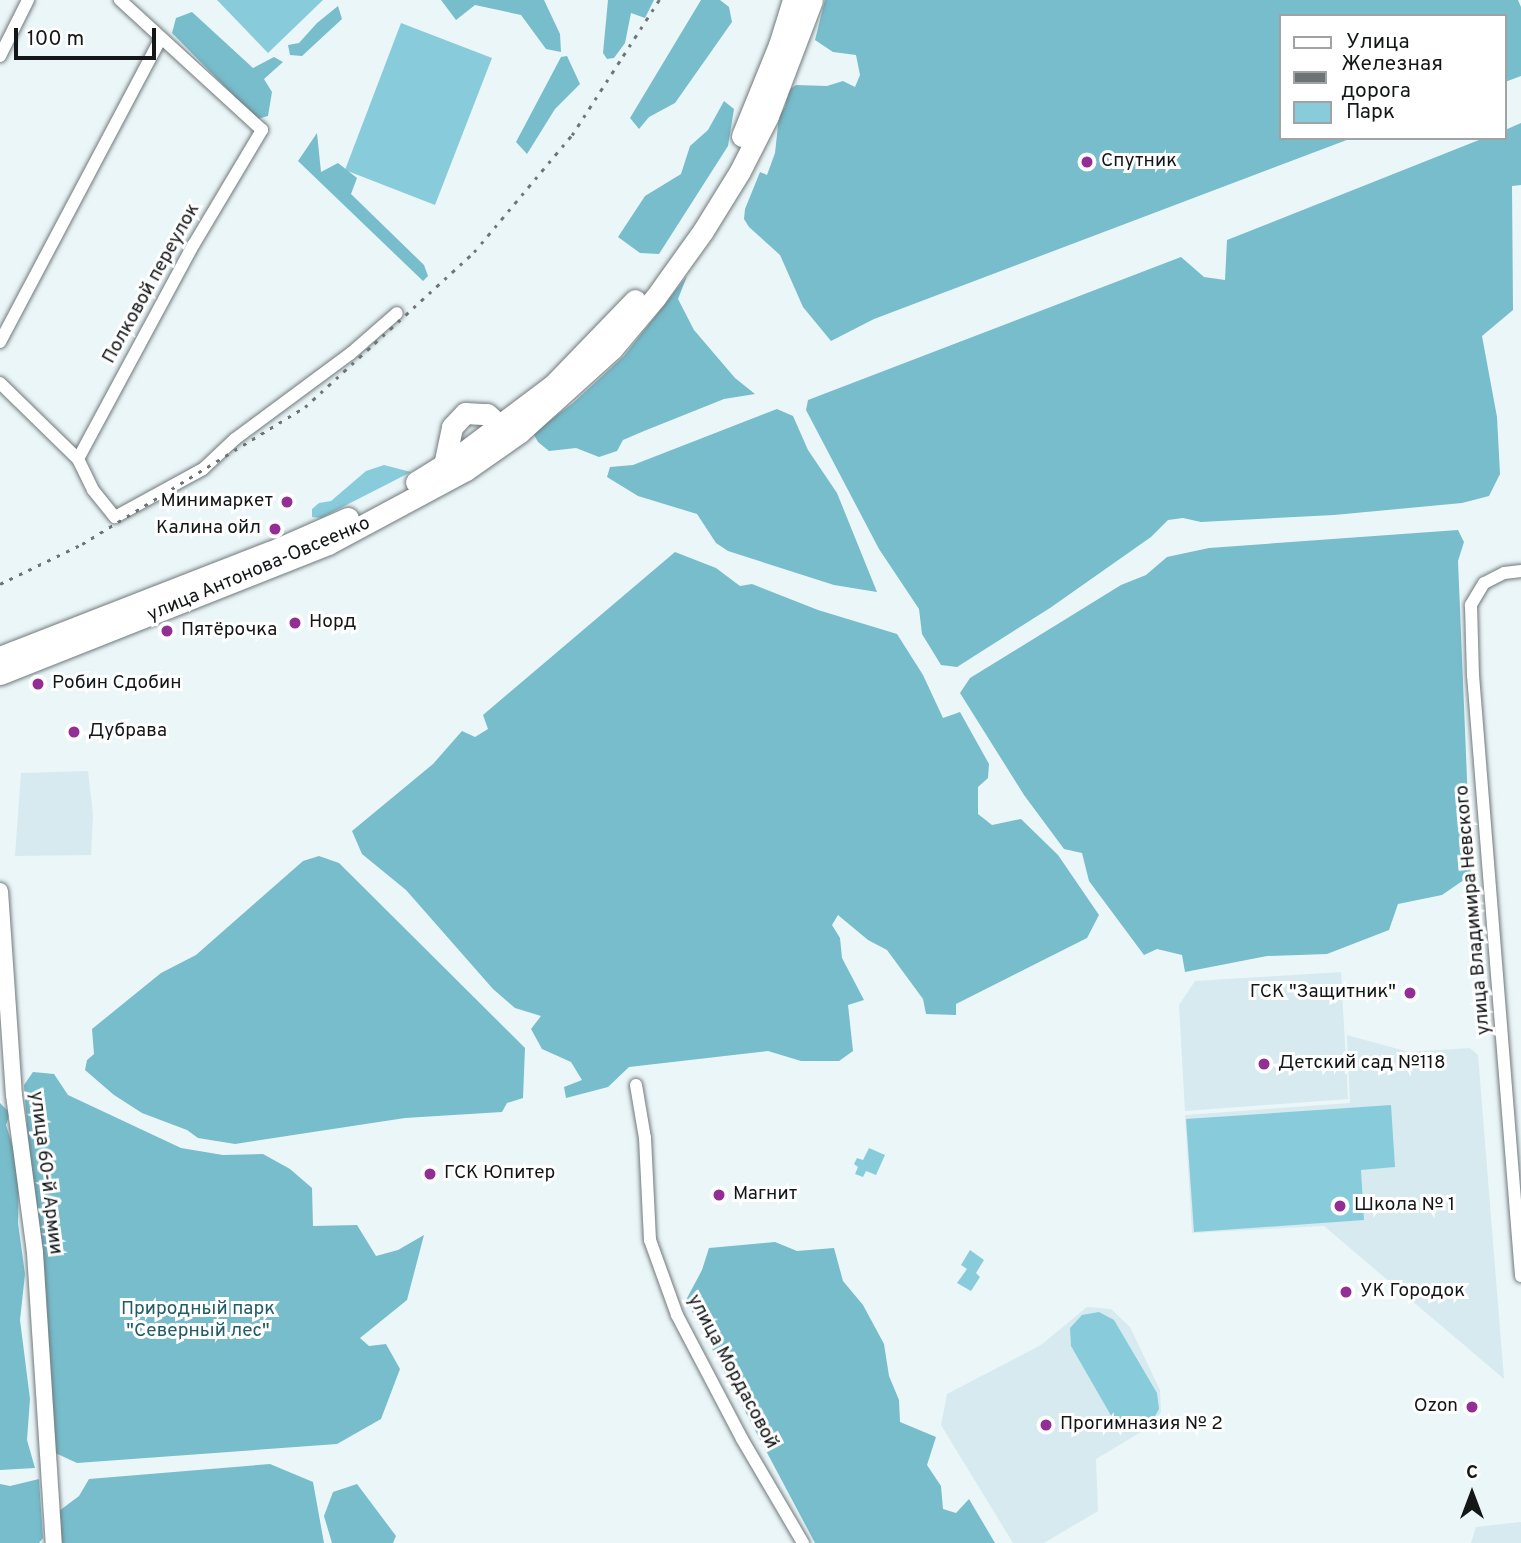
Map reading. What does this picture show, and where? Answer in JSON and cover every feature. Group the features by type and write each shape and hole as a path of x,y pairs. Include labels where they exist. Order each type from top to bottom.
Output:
{"highway":[{"name":"улица Антонова-Овсеенко","path":"0,657 322,530 374,506 443,465 500,436 599,340 642,291 691,224 729,165 749,122 793,0"},
{"name":"улица Антонова-Овсеенко","path":"0,674 328,544 407,503 500,436 612,349 655,298 703,231 740,171 768,116 812,0"},
{"path":"443,465 452,427 461,416 482,412 500,436"}],"street":[{"path":"0,56 28,0"},
{"path":"0,342 160,40 120,0"},
{"name":"Полковой переулок","path":"78,459 194,244 262,130 160,40"},
{"path":"0,383 78,459 93,489 115,517 203,469 235,439 351,354 397,313"},
{"name":"улица Владимира Невского","path":"1521,570 1504,573 1484,583 1471,606 1473,675 1521,1276"},
{"name":"улица 60-й Армии","path":"0,891 7,1097 35,1254 54,1543"},
{"name":"улица Мордасовой","path":"636,1085 645,1138 650,1240 677,1315 742,1439 803,1543"}],"shaded area":[{"path":"88,771 93,815 91,855 15,856 21,773"},
{"name":"Детский сад №118","path":"1341,972 1348,1099 1185,1111 1179,1005 1195,981"},
{"name":"Школа № 1","path":"1347,1035 1409,1052 1470,1048 1478,1055 1504,1379 1324,1226 1192,1233 1185,1115 1350,1103"},
{"name":"Прогимназия № 2","path":"1087,1307 1111,1309 1130,1327 1160,1390 1161,1412 1151,1426 1096,1459 1098,1511 1044,1543 1013,1543 941,1425 947,1394 1041,1345"},
{"path":"1521,1522 1521,1543 1471,1543 1476,1527"}],"green space":[{"path":"217,0 323,0 268,53"},
{"path":"441,0 544,0 560,34 561,52 546,49 521,15 475,5 456,20"},
{"path":"608,0 654,0 645,18 631,13 625,43 614,58 607,59 603,53"},
{"path":"701,0 720,0 729,7 732,22 675,103 649,117 639,129 630,118"},
{"path":"825,0 1518,0 1521,7 1521,76 1507,81 1507,14 1280,14 1280,140 1347,140 874,319 831,341 803,307 780,255 749,227 744,219 745,209 760,172 767,175 775,153 779,116 785,107 789,90 796,85 827,86 843,81 855,87 860,75 856,55 833,52 815,40"},
{"path":"338,6 342,19 302,56 290,55 288,45 299,43 317,23"},
{"path":"192,12 253,68 274,57 283,62 264,79 272,92 268,116 257,119 172,33 176,18"},
{"path":"401,23 492,58 435,205 345,170"},
{"path":"567,56 580,84 555,109 527,154 516,142 561,57"},
{"path":"724,101 734,109 728,146 659,254 640,253 618,237 645,196 681,174 690,146 708,130"},
{"path":"1521,123 1521,185 1512,186 1513,310 1482,336 1497,417 1500,474 1489,496 1462,503 1334,515 1201,522 1183,518 1168,520 1151,537 1050,608 957,667 941,665 922,634 919,609 879,549 806,410 808,400 1181,257 1204,277 1225,280 1227,240 1479,140 1507,140 1507,129"},
{"path":"317,133 321,172 338,163 357,178 351,194 424,265 428,276 423,281 298,161"},
{"path":"687,276 678,299 694,330 735,378 755,394 724,399 644,431 623,440 617,451 599,457 576,448 549,451 538,442 533,433 573,403 624,356"},
{"path":"777,409 793,416 808,450 837,493 877,592 834,585 728,551 716,543 697,514 638,496 607,477 610,467 633,465"},
{"path":"384,465 411,472 321,518 312,517 312,509 319,503 331,501 366,471"},
{"path":"1458,530 1464,542 1458,561 1471,875 1442,895 1398,904 1389,930 1327,954 1267,956 1185,972 1182,955 1157,949 1144,955 1089,881 1082,853 1064,849 1024,795 960,693 970,678 1121,585 1146,575 1167,557 1209,548"},
{"path":"675,552 716,568 740,586 752,584 818,610 897,634 923,675 943,718 960,712 989,764 988,778 978,787 978,814 992,825 1021,819 1058,855 1099,915 1087,938 956,1004 956,1015 926,1014 923,999 887,950 868,940 838,915 832,925 840,938 842,958 864,1000 848,1005 853,1051 839,1061 801,1061 768,1051 629,1067 608,1087 566,1098 564,1087 582,1080 571,1062 542,1049 531,1029 541,1016 515,1008 493,989 406,890 362,854 352,831 433,764 462,731 475,737 488,729 483,715"},
{"path":"319,856 339,863 525,1048 523,1098 507,1103 502,1112 405,1118 235,1144 198,1138 187,1130 142,1113 114,1095 85,1070 87,1060 94,1054 92,1029 161,973 196,955 303,861"},
{"name":"Природный парк \"Северный лес\"","path":"33,1072 54,1074 68,1095 181,1148 223,1155 263,1154 290,1169 312,1188 313,1226 357,1225 376,1256 398,1250 424,1235 407,1300 360,1338 369,1346 386,1344 400,1369 381,1419 337,1444 77,1463 51,1451 24,1085"},
{"path":"0,1103 10,1113 6,1125 19,1166 18,1223 25,1274 20,1320 30,1399 27,1440 35,1468 0,1470"},
{"path":"1391,1105 1395,1167 1361,1170 1364,1220 1194,1232 1186,1119"},
{"path":"869,1148 885,1155 876,1175 866,1171 863,1177 855,1174 858,1167 854,1164 857,1158 863,1160"},
{"path":"775,1242 797,1251 834,1248 843,1281 863,1305 884,1344 889,1376 899,1400 900,1422 936,1437 927,1465 941,1486 943,1509 956,1513 969,1499 995,1543 815,1543 686,1300 702,1270 709,1248"},
{"path":"970,1250 984,1260 976,1273 980,1277 971,1291 957,1283 967,1269 961,1265"},
{"path":"1099,1312 1114,1320 1157,1393 1159,1409 1150,1425 1136,1431 1117,1426 1071,1346 1070,1328 1082,1315"},
{"path":"270,1464 313,1482 324,1543 61,1543 59,1511 79,1496 89,1479"},
{"path":"39,1479 43,1538 39,1543 0,1543 0,1484 10,1486"},
{"path":"357,1484 396,1536 393,1543 332,1543 324,1516 333,1492"}],"railway":[{"path":"0,584 82,544 305,407 474,252 572,135 659,0"}],"place":[{"name":"Спутник","path":"1087,162"},
{"name":"Минимаркет","path":"287,502"},
{"name":"Калина ойл","path":"275,529"},
{"name":"Норд","path":"295,623"},
{"name":"Пятёрочка","path":"167,631"},
{"name":"Робин Сдобин","path":"38,684"},
{"name":"Дубрава","path":"74,732"},
{"name":"ГСК \"Защитник\"","path":"1410,993"},
{"name":"Детский сад №118","path":"1264,1064"},
{"name":"ГСК Юпитер","path":"430,1174"},
{"name":"Магнит","path":"719,1195"},
{"name":"Школа № 1","path":"1340,1206"},
{"name":"УК Городок","path":"1346,1292"},
{"name":"Ozon","path":"1472,1407"},
{"name":"Прогимназия № 2","path":"1046,1425"}]}
